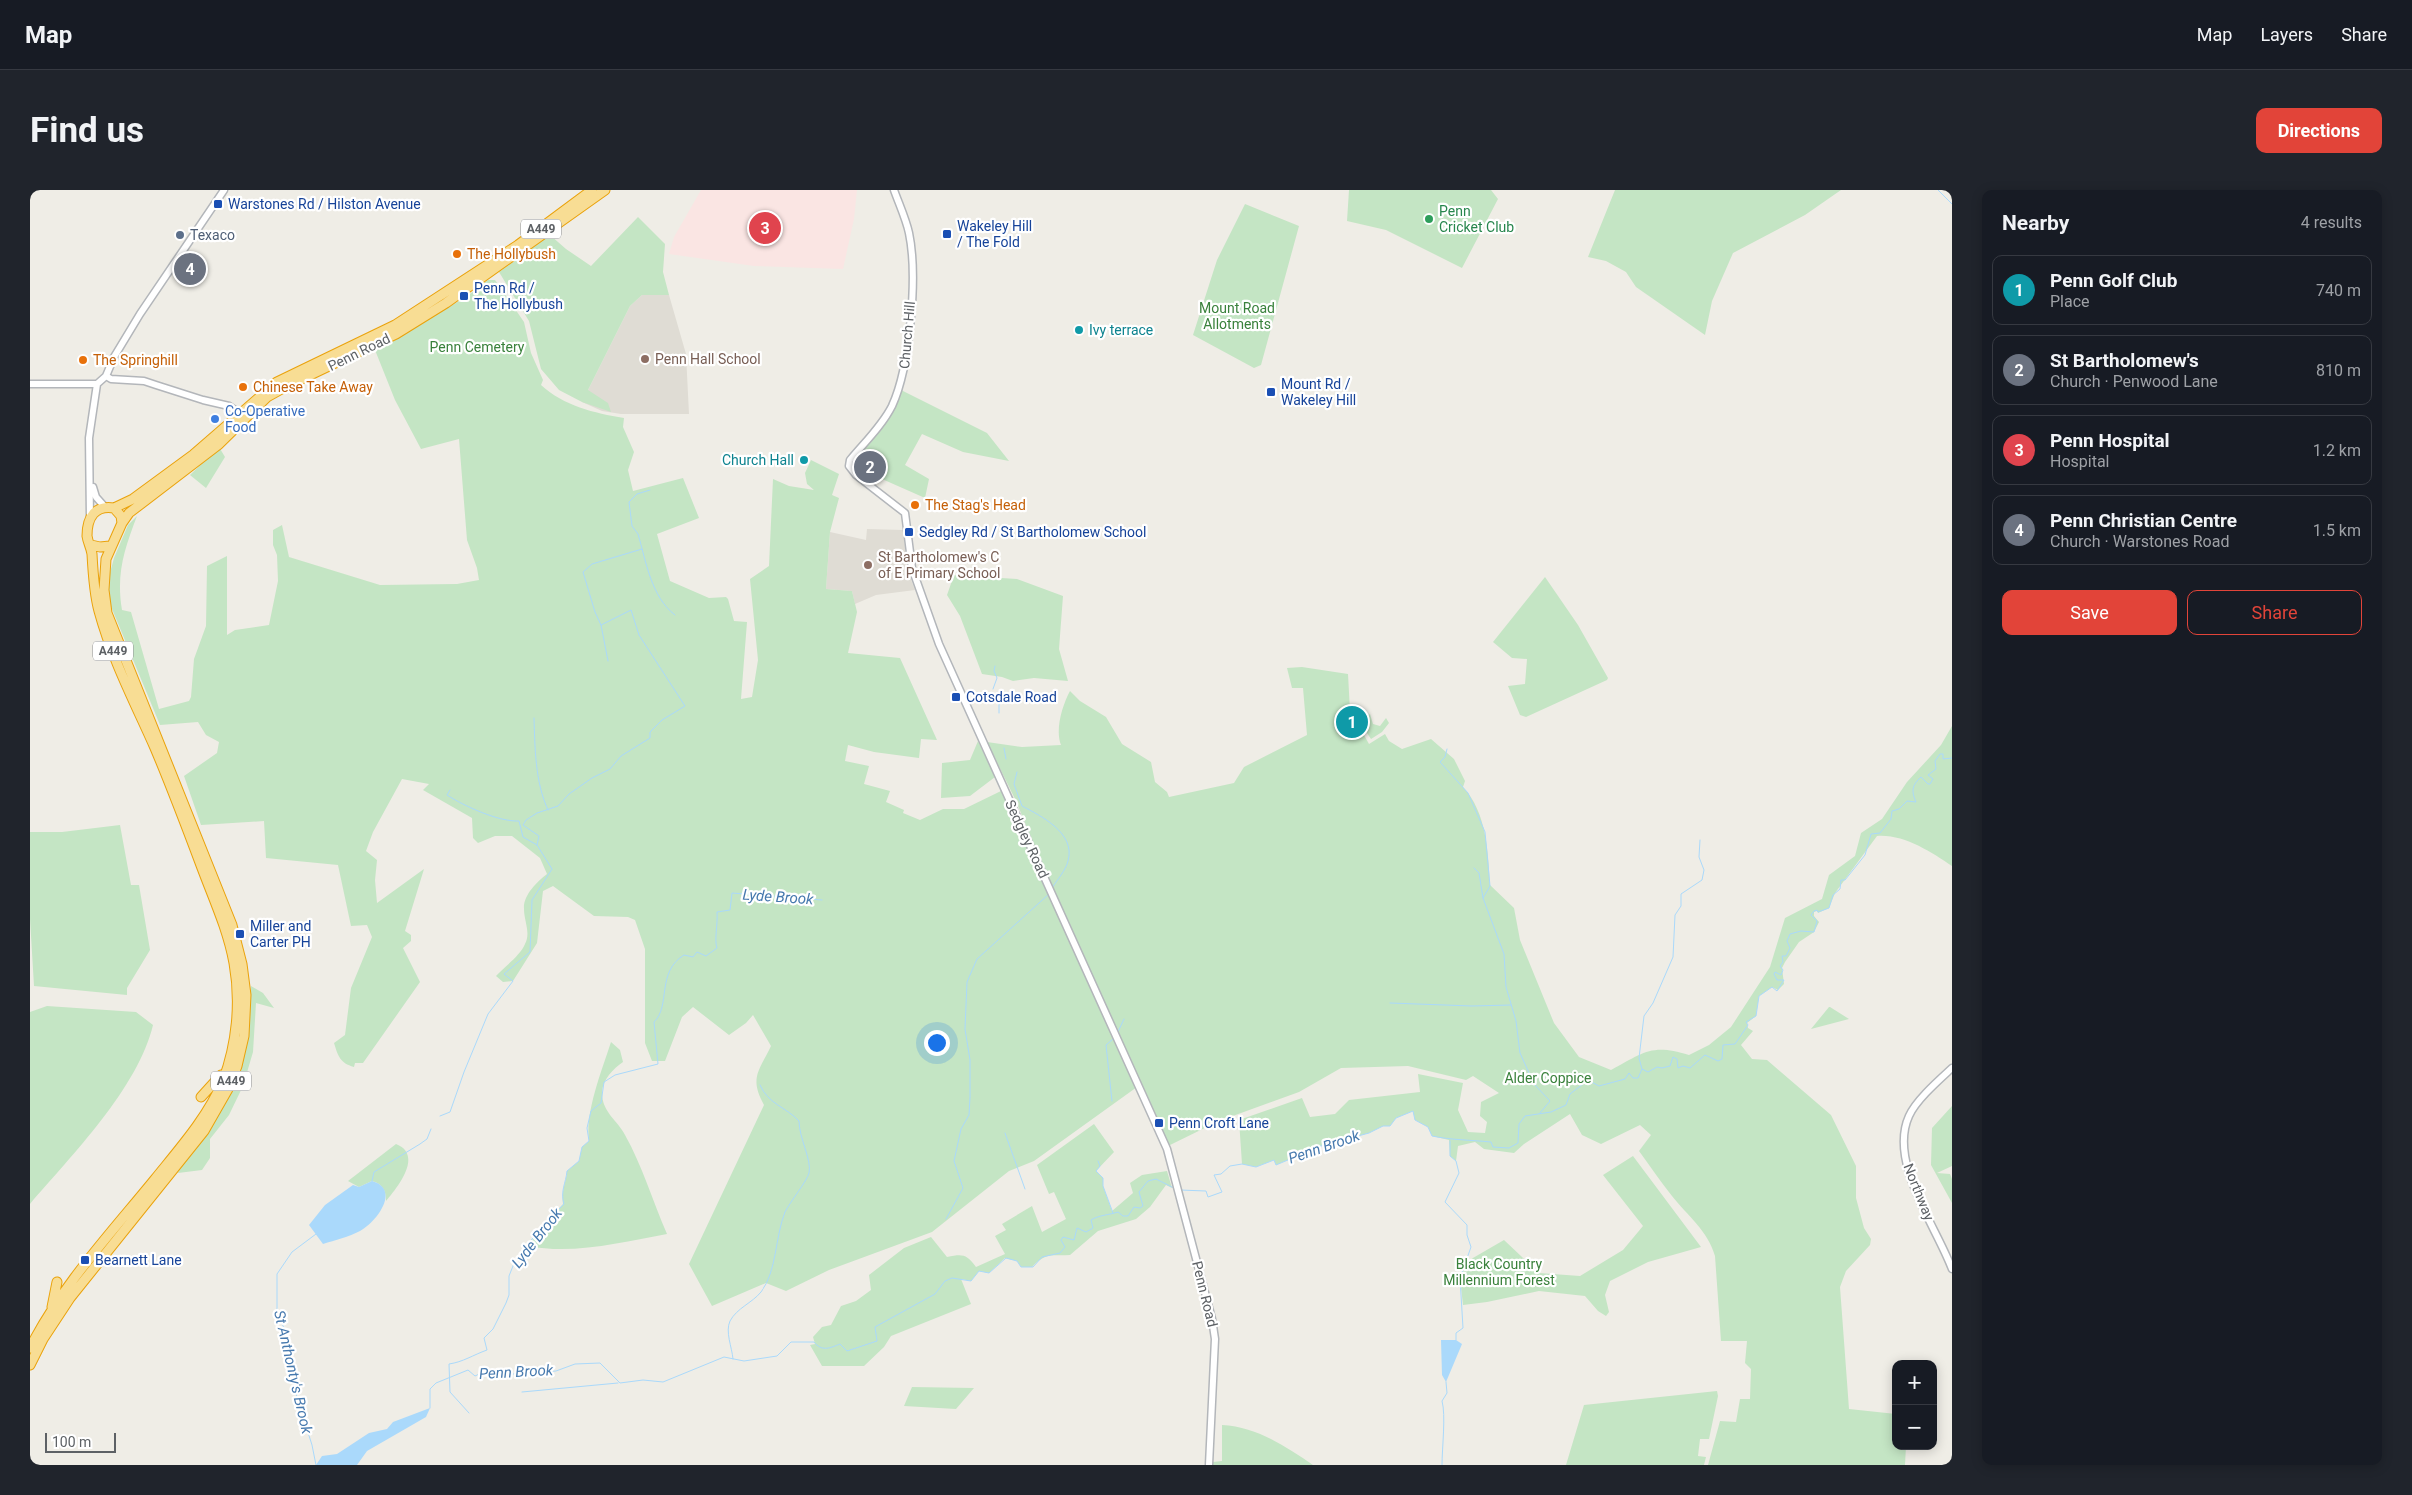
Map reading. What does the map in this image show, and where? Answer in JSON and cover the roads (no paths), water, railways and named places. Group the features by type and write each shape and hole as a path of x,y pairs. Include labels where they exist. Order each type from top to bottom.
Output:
{"highway":[{"name":"Penn Road","path":"122,524 129,513 197,462 277,382 395,326 443,296 592,190"},
{"name":"Penn Road","path":"114,508 132,499 193,456 267,397 285,386 396,334 446,303 604,190"},
{"path":"104,506 114,508 121,516 122,524 110,546 100,548 91,545 87,535 90,518 98,509 104,506"},
{"name":"A449","path":"30,1348 73,1280 200,1122 223,1079 233,1046 237,1014 237,979 225,927 156,750 105,630 97,605 91,545"},
{"name":"A449","path":"30,1365 43,1339 70,1298 212,1119 237,1066 246,1015 245,981 232,925 107,613 104,581 106,559 110,546"},
{"path":"201,1097 220,1075 233,1046"},
{"path":"51,1312 57,1282"}],"street":[{"path":"90,518 89,438 97,384 106,376 114,357 140,314 224,190"},
{"name":"Church Hill","path":"894,190 909,230 912,252 906,359 901,384 891,408 850,460 849,466 856,475 905,514"},
{"path":"106,376 111,379 144,381 202,400 225,404 242,416"},
{"path":"30,384 97,384"},
{"path":"91,479 96,497 104,506"},
{"name":"Sedgley Road","path":"905,514 912,568 932,629 1168,1149 1168,1157"},
{"name":"Northway","path":"1952,1068 1909,1115 1904,1138 1909,1172 1952,1269"},
{"name":"Penn Road","path":"1168,1157 1212,1319 1215,1339 1209,1465"}],"water":[{"path":"372,1181 381,1185 385,1191 383,1206 373,1221 367,1227 347,1237 323,1244 309,1225 325,1205 353,1185 359,1187"},
{"path":"1441,1340 1456,1340 1462,1344 1446,1382 1442,1375"},
{"path":"430,1408 426,1417 367,1451 357,1465 316,1465 322,1456 337,1454 369,1433 387,1429 393,1422"}],"waterway":[{"name":"Penn Brook","path":"1938,190 1952,204"},
{"path":"650,490 637,494 629,502 632,526 638,534 650,578 655,589 660,599 675,615"},
{"path":"601,625 595,612 583,572 592,564 642,549"},
{"path":"537,845 539,836 523,825 526,820 537,813 558,806 569,794 592,778 610,769 621,756 650,738 650,732 662,720 685,706 639,635 631,610 601,625 608,661"},
{"path":"993,689 997,678 994,671 995,666"},
{"path":"999,704 999,713"},
{"path":"534,718 538,776 548,810"},
{"path":"1004,748 1006,759"},
{"path":"1447,749 1445,757 1440,762 1468,793 1485,832 1490,886 1483,898 1504,954 1506,987 1516,1021 1520,1053 1534,1084 1550,1101 1540,1113"},
{"name":"Penn Brook","path":"1180,1190 1206,1191 1208,1197 1222,1192 1214,1175 1221,1174 1230,1166 1242,1164 1256,1167 1274,1160 1276,1165 1321,1146 1369,1133 1383,1126 1390,1126 1396,1118 1413,1111 1415,1120 1428,1127 1432,1136 1491,1142 1493,1147 1509,1148 1518,1143 1519,1124 1525,1116 1551,1112 1566,1105 1570,1094 1588,1080 1599,1086 1625,1079 1629,1073 1633,1078 1638,1078 1642,1069 1648,1072 1657,1067 1670,1066 1673,1057 1677,1059 1678,1068 1683,1066 1690,1068 1705,1055 1718,1061 1722,1059 1723,1045 1735,1044 1748,1025 1746,1022 1756,1016 1759,996 1772,987 1777,991 1784,980 1777,980 1774,974 1775,972 1781,975 1783,970 1780,966 1783,962 1782,956 1786,956 1790,948 1787,941 1790,934 1801,931 1814,932 1817,921 1811,915 1814,911 1817,910 1818,912 1829,908 1833,895 1840,889 1841,880 1845,880 1865,855 1871,834 1880,833 1891,819 1892,811 1899,809 1907,801 1916,802 1913,795 1914,786 1921,777 1930,784 1933,779 1928,775 1936,769 1935,761 1940,754 1943,754 1943,759 1952,758"},
{"path":"1017,772 1014,784 1022,806 1047,820 1062,834 1067,842 1069,851 1068,861 1052,888"},
{"name":"St Anthonty's Brook","path":"440,1116 450,1112 488,1014 513,981 504,974 530,952 532,900 552,869 537,845 523,837 519,821 492,816 463,804 447,795 450,790"},
{"path":"1642,1069 1639,1058 1644,1016 1653,1003 1673,957 1675,915 1681,906 1681,894 1702,880 1704,870 1699,857 1700,840"},
{"path":"1474,868 1479,873 1483,898"},
{"name":"Lyde Brook","path":"469,1413 450,1392 449,1364 487,1350 484,1338 493,1329 506,1303 509,1295 509,1276 515,1261 543,1225 564,1204 563,1191 567,1171 579,1161 582,1147 589,1141 587,1128 591,1111 601,1103 604,1082 615,1075 658,1064 654,1022 662,1007 667,979 675,962 684,955 693,957 697,952 706,956 717,948 717,912 730,910 732,893 822,900"},
{"path":"946,1219 963,1188 954,1161 961,1129 969,1115 970,1060 965,1029 967,982 977,959 1049,894"},
{"path":"1390,1003 1472,1006 1511,1005"},
{"path":"1117,1034 1124,1019"},
{"path":"1112,1101 1106,1045 1113,1039"},
{"path":"733,1359 728,1335 730,1321 733,1316 761,1292 766,1284 773,1264 785,1212 809,1173 809,1162 799,1121 772,1101 760,1085"},
{"name":"St Anthonty's Brook","path":"372,1181 374,1172 427,1139 431,1129"},
{"path":"1005,1133 1025,1189"},
{"path":"1450,1141 1450,1156 1456,1161 1459,1173 1445,1202 1467,1225 1467,1235 1471,1247 1460,1278 1463,1328 1456,1333 1456,1340"},
{"path":"1098,1161 1100,1166 1096,1171 1103,1178 1103,1186 1113,1213"},
{"name":"Penn Brook","path":"430,1408 430,1389 436,1383 468,1370 475,1376 488,1370 498,1375 556,1371 575,1364 600,1363 620,1383 643,1380 663,1382 724,1357 744,1361 777,1356 791,1342 814,1342 823,1348 840,1344 847,1351 877,1341 875,1327 935,1294 945,1281 952,1278 971,1281 979,1271 989,1273 1006,1258 1017,1261 1021,1267 1033,1267 1042,1257 1060,1253 1065,1247 1061,1240 1063,1237 1074,1240 1077,1228 1086,1232 1093,1228 1091,1220 1118,1212 1123,1216 1128,1216 1134,1207 1140,1208 1143,1206 1139,1192 1148,1181 1156,1179 1174,1188"},
{"name":"St Anthonty's Brook","path":"316,1234 292,1252 277,1274 277,1313 284,1328 285,1343 297,1398 312,1445 316,1465"},
{"path":"1442,1465 1444,1423 1442,1401 1447,1393 1446,1382"},
{"path":"522,1392 618,1383"}],"place":[{"name":"Warstones Rd / Hilston Avenue","path":"218,204"},
{"name":"Penn Cricket Club","path":"1429,219"},
{"name":"Penn Hospital","path":"765,228"},
{"name":"Wakeley Hill / The Fold","path":"947,234"},
{"name":"Texaco","path":"180,235"},
{"name":"The Hollybush","path":"457,254"},
{"name":"Penn Christian Centre","path":"190,269"},
{"name":"Penn Rd / The Hollybush","path":"464,296"},
{"name":"Ivy terrace","path":"1079,330"},
{"name":"Penn Hall School","path":"645,359"},
{"name":"The Springhill","path":"83,360"},
{"name":"Chinese Take Away","path":"243,387"},
{"name":"Mount Rd / Wakeley Hill","path":"1271,392"},
{"name":"Co-Operative Food","path":"215,419"},
{"name":"Church Hall","path":"804,460"},
{"name":"St Bartholomew's","path":"870,467"},
{"name":"The Stag's Head","path":"915,505"},
{"name":"Sedgley Rd / St Bartholomew School","path":"909,532"},
{"name":"St Bartholomew's C of E Primary School","path":"868,565"},
{"name":"Cotsdale Road","path":"956,697"},
{"name":"Penn Golf Club","path":"1352,722"},
{"name":"Miller and Carter PH","path":"240,934"},
{"name":"Penn Croft Lane","path":"1159,1123"},
{"name":"Bearnett Lane","path":"85,1260"}],"park label":[{"name":"Mount Road Allotments","path":"1237,316"},
{"name":"Penn Cemetery","path":"477,347"},
{"name":"Alder Coppice","path":"1548,1078"},
{"name":"Black Country Millennium Forest","path":"1499,1272"}]}
